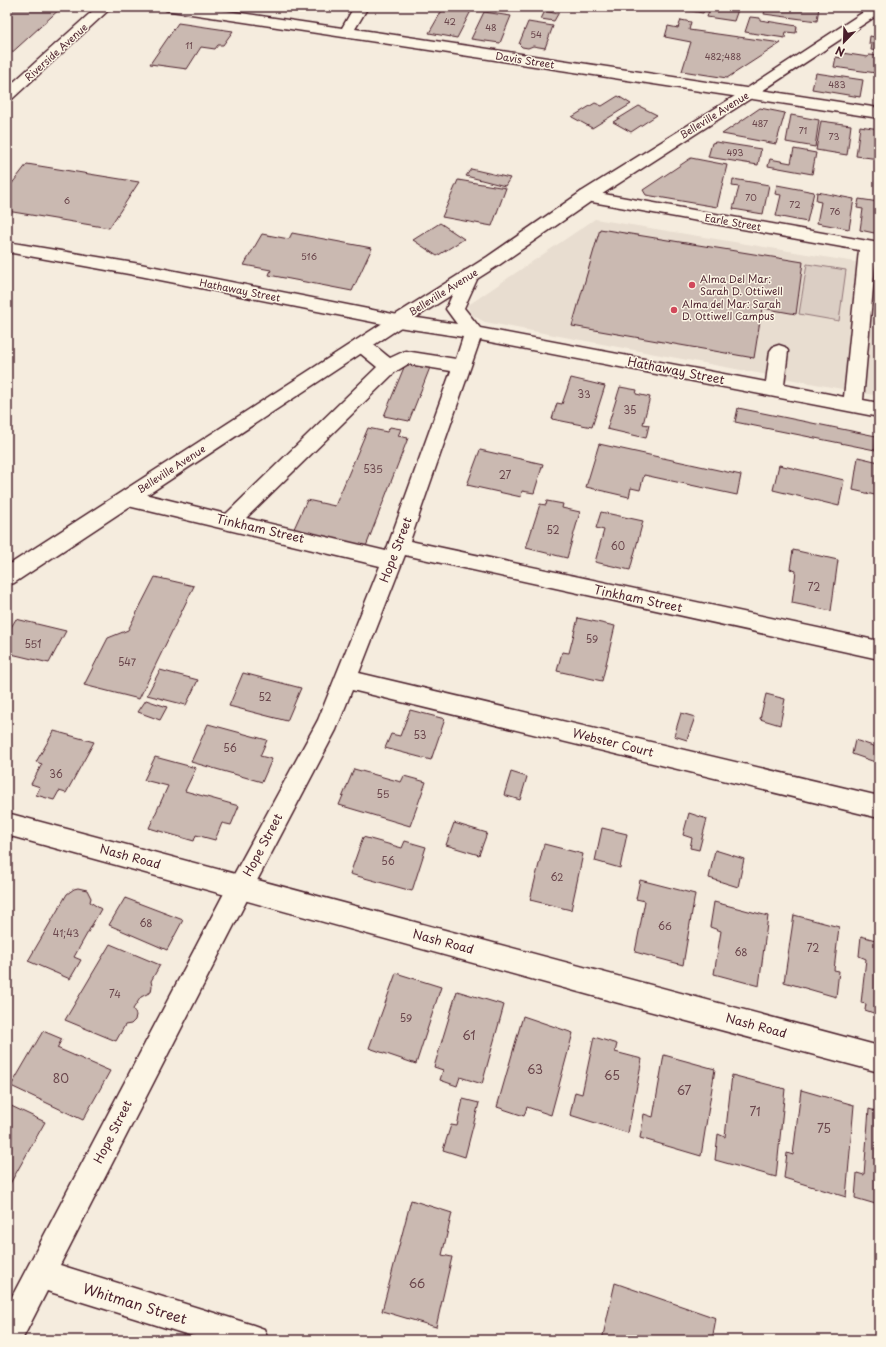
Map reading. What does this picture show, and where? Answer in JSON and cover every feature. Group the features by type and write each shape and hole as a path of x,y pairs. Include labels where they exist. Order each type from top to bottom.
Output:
{"street":[{"name":"Riverside Avenue","path":"7,96 105,7"},
{"name":"Davis Street","path":"171,7 194,9 879,114"},
{"path":"346,32 361,7"},
{"name":"Belleville Avenue","path":"7,577 470,275 586,196 748,94 879,8"},
{"name":"Earle Street","path":"586,196 873,247"},
{"name":"Hathaway Street","path":"7,247 140,270 398,321 474,333 879,410"},
{"path":"853,405 873,247"},
{"path":"470,275 455,309 474,333"},
{"name":"Hope Street","path":"7,1337 240,886 328,723 395,553 474,333"},
{"path":"361,345 389,366"},
{"path":"774,390 779,352"},
{"path":"230,522 389,366 405,357 462,366"},
{"name":"Tinkham Street","path":"128,498 230,522 395,553 879,650"},
{"name":"Webster Court","path":"346,679 879,807"},
{"name":"Nash Road","path":"7,824 879,1059"},
{"name":"Whitman Street","path":"40,1274 253,1340"}],"shaded area":[{"name":"Alma del Mar: Sarah D. Ottiwell Campus","path":"595,219 879,266 879,396 485,322 472,315 467,306"},
{"path":"807,264 846,270 839,321 799,314"}],"building":[{"path":"7,7 62,7 7,57"},
{"path":"444,7 471,11 457,38 429,33"},
{"path":"673,7 706,7 703,13"},
{"path":"710,7 739,7 734,21 707,17"},
{"path":"766,7 819,7 817,21 764,14"},
{"path":"545,11 558,14 554,21 541,19"},
{"path":"484,12 511,16 500,43 471,39"},
{"path":"750,17 797,26 796,33 786,32 785,38 745,32"},
{"path":"681,20 691,22 689,30 781,43 727,78 682,71 691,42 665,37 668,26 678,28"},
{"path":"528,22 553,26 545,48 533,46 528,48 522,47 519,44"},
{"path":"178,23 233,31 223,45 218,45 215,49 201,47 187,69 150,64"},
{"path":"870,36 879,38 879,51 871,50 872,44 869,44"},
{"path":"842,53 868,57 869,55 879,56 876,73 834,67 836,57 841,58"},
{"path":"816,73 863,80 860,97 812,89"},
{"path":"879,75 879,101 875,100"},
{"path":"618,96 631,104 592,128 572,117 595,103 602,106"},
{"path":"639,106 657,115 631,132 613,122"},
{"path":"760,108 785,113 776,144 722,134"},
{"path":"791,115 819,120 815,147 786,142"},
{"path":"821,121 851,125 847,155 816,150"},
{"path":"860,126 879,129 879,159 856,156"},
{"path":"716,142 761,149 758,165 708,157 712,143"},
{"path":"794,149 816,153 812,174 768,166 770,159 791,163"},
{"path":"691,158 727,165 717,207 646,195 643,190"},
{"path":"27,164 139,182 109,228 7,211 7,190"},
{"path":"471,169 510,178 505,186 466,176"},
{"path":"733,179 769,185 763,214 733,209 739,187 732,186"},
{"path":"458,180 506,188 492,226 442,217"},
{"path":"777,185 814,192 807,222 776,216 781,195 775,194"},
{"path":"817,192 854,199 849,229 817,223 821,202 816,201"},
{"path":"859,199 879,202 879,234 860,230 863,209 857,208"},
{"path":"440,223 464,239 437,256 413,240"},
{"name":"Alma Del Mar: Sarah D. Ottiwell","path":"600,229 803,262 796,314 762,308 754,358 572,326"},
{"path":"292,233 372,248 352,291 269,275 271,270 244,265 262,234 289,239"},
{"path":"407,360 431,365 409,421 384,416"},
{"path":"571,378 605,386 592,427 552,419 557,403 562,404"},
{"path":"620,387 637,390 636,394 650,397 643,424 649,425 646,438 607,429"},
{"path":"738,408 876,436 875,450 735,422"},
{"path":"390,427 401,429 398,436 408,438 365,549 292,533 307,500 335,506 368,428 387,432"},
{"path":"599,444 741,475 737,495 644,475 640,490 631,488 629,497 586,487"},
{"path":"480,450 543,464 534,493 522,491 521,497 467,485"},
{"path":"858,457 879,462 879,496 853,490"},
{"path":"779,465 844,480 839,506 773,490"},
{"path":"547,501 563,504 562,508 580,512 567,558 526,548 540,504 546,505"},
{"path":"601,512 643,521 630,570 595,562 604,530 596,528"},
{"path":"793,550 838,560 831,611 792,603 796,571 790,569"},
{"path":"155,577 194,586 139,699 84,685 108,638 128,630"},
{"path":"578,618 615,626 602,681 557,671 562,652 569,653"},
{"path":"16,619 66,631 49,663 7,653 7,634"},
{"path":"160,670 198,680 186,705 147,695"},
{"path":"243,673 301,688 287,721 229,706"},
{"path":"766,694 785,699 780,725 760,719"},
{"path":"146,700 167,707 160,720 138,712"},
{"path":"410,710 445,719 431,760 385,748 391,734 400,736"},
{"path":"681,713 695,717 687,740 674,736"},
{"path":"208,724 267,740 260,756 272,759 262,782 191,762"},
{"path":"54,731 94,742 66,793 59,791 54,800 36,795 40,787 31,784 42,764 36,762"},
{"path":"855,740 879,748 878,763 852,754"},
{"path":"155,757 196,768 185,791 239,806 231,825 222,823 215,840 196,835 194,841 149,828 168,786 144,780"},
{"path":"354,769 401,782 404,776 426,782 410,826 339,805"},
{"path":"511,772 527,777 520,800 504,795"},
{"path":"689,813 707,819 699,850 690,848 692,838 683,835"},
{"path":"454,823 487,833 479,855 446,845"},
{"path":"602,828 627,834 620,868 595,861"},
{"path":"363,837 402,848 405,841 426,847 412,891 350,874"},
{"path":"544,844 583,854 571,910 530,900"},
{"path":"715,850 744,859 738,887 709,878"},
{"path":"640,880 695,894 683,965 635,952 645,901 636,899"},
{"path":"78,888 87,890 91,898 90,902 101,909 74,957 81,960 70,979 28,961 67,894"},
{"path":"125,898 183,920 167,950 109,925"},
{"path":"714,902 768,916 759,986 714,974 721,931 710,927"},
{"path":"794,915 839,927 834,970 839,971 836,997 784,982"},
{"path":"861,936 879,941 879,1015 865,1010 866,1004 861,1003 866,959 859,956"},
{"path":"110,944 160,965 151,981 151,992 141,997 133,1009 136,1015 135,1020 131,1024 125,1025 116,1041 65,1020"},
{"path":"396,973 441,987 416,1064 369,1048"},
{"path":"457,991 504,1005 482,1084 460,1077 457,1086 440,1080 443,1070 434,1067"},
{"path":"523,1016 573,1033 551,1115 527,1107 524,1116 497,1107"},
{"path":"43,1031 62,1039 57,1048 110,1071 83,1120 11,1086"},
{"path":"594,1037 617,1044 615,1052 642,1059 628,1133 570,1115 575,1092 582,1094"},
{"path":"664,1055 715,1069 701,1156 640,1138 644,1114 653,1117"},
{"path":"732,1075 785,1089 776,1177 715,1160 718,1134 725,1137"},
{"path":"801,1090 854,1105 846,1197 784,1178 787,1153 793,1155"},
{"path":"463,1099 479,1103 465,1157 443,1150 451,1125 457,1126"},
{"path":"7,1104 45,1122 7,1189"},
{"path":"869,1109 879,1112 879,1205 855,1198 857,1173 864,1175"},
{"path":"411,1200 452,1213 442,1255 452,1257 436,1327 382,1311"},
{"path":"615,1283 716,1318 712,1340 602,1340"}],"place":[{"name":"Alma Del Mar: Sarah D. Ottiwell","path":"692,285"},
{"name":"Alma del Mar: Sarah D. Ottiwell Campus","path":"674,310"}]}
